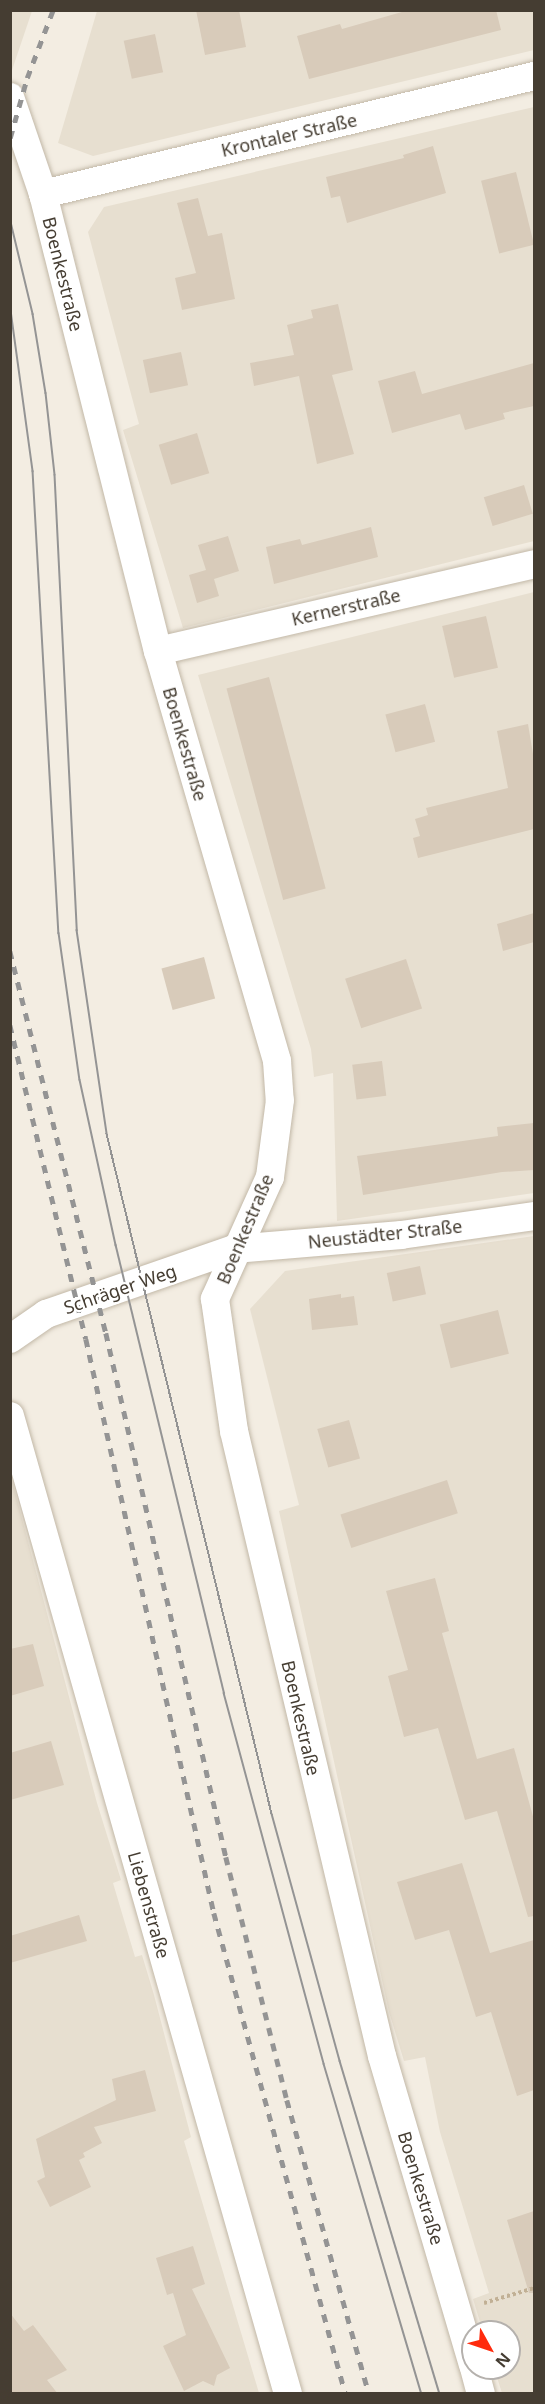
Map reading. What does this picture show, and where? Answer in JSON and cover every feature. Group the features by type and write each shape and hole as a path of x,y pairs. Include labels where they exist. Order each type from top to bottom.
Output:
{"street":[{"name":"Krontaler Straße","path":"43,194 534,76"},
{"name":"Boenkestraße","path":"10,97 43,194 158,651 276,1061 280,1101 270,1177 234,1249 215,1299 234,1431 379,2045 461,2325"},
{"name":"Kernerstraße","path":"158,651 534,564"},
{"name":"Neustädter Straße","path":"234,1249 401,1235 534,1216"},
{"name":"Schräger Weg","path":"10,1339 46,1314 234,1249"},
{"name":"Liebenstraße","path":"10,1416 288,2394"}],"path":[{"path":"457,2311 534,2288"}],"shaded area":[{"path":"10,11 32,11 11,73"},
{"path":"97,11 534,11 534,50 93,156 58,143"},
{"path":"534,107 534,541 183,628 123,430 139,424 88,232 104,207"},
{"path":"534,592 534,1193 337,1221 333,1073 314,1077 311,1049 198,675"},
{"path":"534,1236 534,2393 502,2393 498,2380 521,2380 521,2320 479,2320 473,2299 489,2293 440,2132 425,2057 404,2061 389,2012 279,1511 299,1505 250,1309 285,1271"},
{"path":"10,1473 97,1803 121,1880 113,1883 135,1957 142,1955 154,1995 191,2137 184,2141 259,2393 11,2393"}],"building":[{"path":"196,10 239,10 246,47 205,55"},
{"path":"409,10 496,10 501,30 309,79 297,36 340,24 342,29"},
{"path":"155,34 163,72 132,79 124,41"},
{"path":"433,146 446,193 347,223 340,196 331,198 326,177 404,158 403,155"},
{"path":"516,172 534,245 499,253 481,181"},
{"path":"198,198 208,236 222,233 235,299 182,310 175,278 196,273 177,203"},
{"path":"338,304 353,370 332,375 354,454 317,464 299,376 254,386 250,363 294,355 287,325 313,318 311,310"},
{"path":"181,352 188,385 150,393 143,360"},
{"path":"534,363 534,406 503,413 505,419 465,430 460,414 392,433 378,381 415,371 422,394"},
{"path":"197,433 209,473 171,485 159,445"},
{"path":"524,485 533,514 493,526 484,497"},
{"path":"371,527 378,557 274,584 266,547 300,539 302,545"},
{"path":"228,536 239,571 214,579 219,596 197,603 189,575 206,570 198,545"},
{"path":"486,616 498,668 454,678 442,626"},
{"path":"269,677 326,889 283,900 226,688"},
{"path":"425,704 435,742 395,752 385,715"},
{"path":"528,724 534,760 534,829 418,858 413,838 420,836 415,819 428,815 426,808 508,788 497,731"},
{"path":"534,913 534,942 503,951 497,924"},
{"path":"204,957 215,999 173,1010 161,968"},
{"path":"406,959 422,1008 361,1028 345,979"},
{"path":"382,1061 386,1096 356,1099 352,1065"},
{"path":"534,1123 534,1170 502,1172 363,1195 357,1156 498,1136 497,1127"},
{"path":"420,1266 426,1294 393,1301 387,1273"},
{"path":"341,1294 341,1298 354,1296 358,1325 312,1330 309,1299"},
{"path":"498,1310 509,1354 451,1368 440,1325"},
{"path":"349,1420 360,1458 328,1468 317,1429"},
{"path":"447,1480 458,1513 351,1548 340,1515"},
{"path":"435,1578 449,1631 442,1633 477,1759 514,1748 534,1820 534,1916 528,1917 497,1811 465,1820 438,1728 404,1737 388,1676 408,1670 386,1591"},
{"path":"33,1644 44,1686 10,1696 10,1649"},
{"path":"51,1741 64,1785 10,1800 10,1753"},
{"path":"462,1863 490,1953 534,1940 534,2090 517,2096 491,2012 476,2017 449,1930 415,1940 397,1882"},
{"path":"79,1915 87,1941 10,1963 10,1936"},
{"path":"145,2070 156,2111 94,2127 102,2143 83,2153 85,2157 79,2160 91,2187 50,2207 37,2181 45,2177 36,2139 116,2100 112,2079"},
{"path":"534,2211 534,2293 529,2293 507,2220"},
{"path":"193,2246 205,2284 192,2289 230,2368 217,2375 214,2386 203,2381 184,2391 163,2346 186,2335 173,2293 167,2295 156,2258"},
{"path":"10,2313 24,2331 33,2325 67,2370 47,2380 58,2394 10,2394"}],"tram line":[{"path":"10,218 33,314 46,393 55,475 77,930 107,1134 272,1814 340,2061 440,2394"},
{"path":"10,303 33,471 59,933 80,1080 116,1245 224,1693 324,2064 422,2394"}],"railway":[{"path":"10,138 27,78 53,10"},
{"path":"10,951 106,1333 226,1857 287,2100 369,2394"},
{"path":"10,1025 86,1339 214,1913 346,2394"}]}
